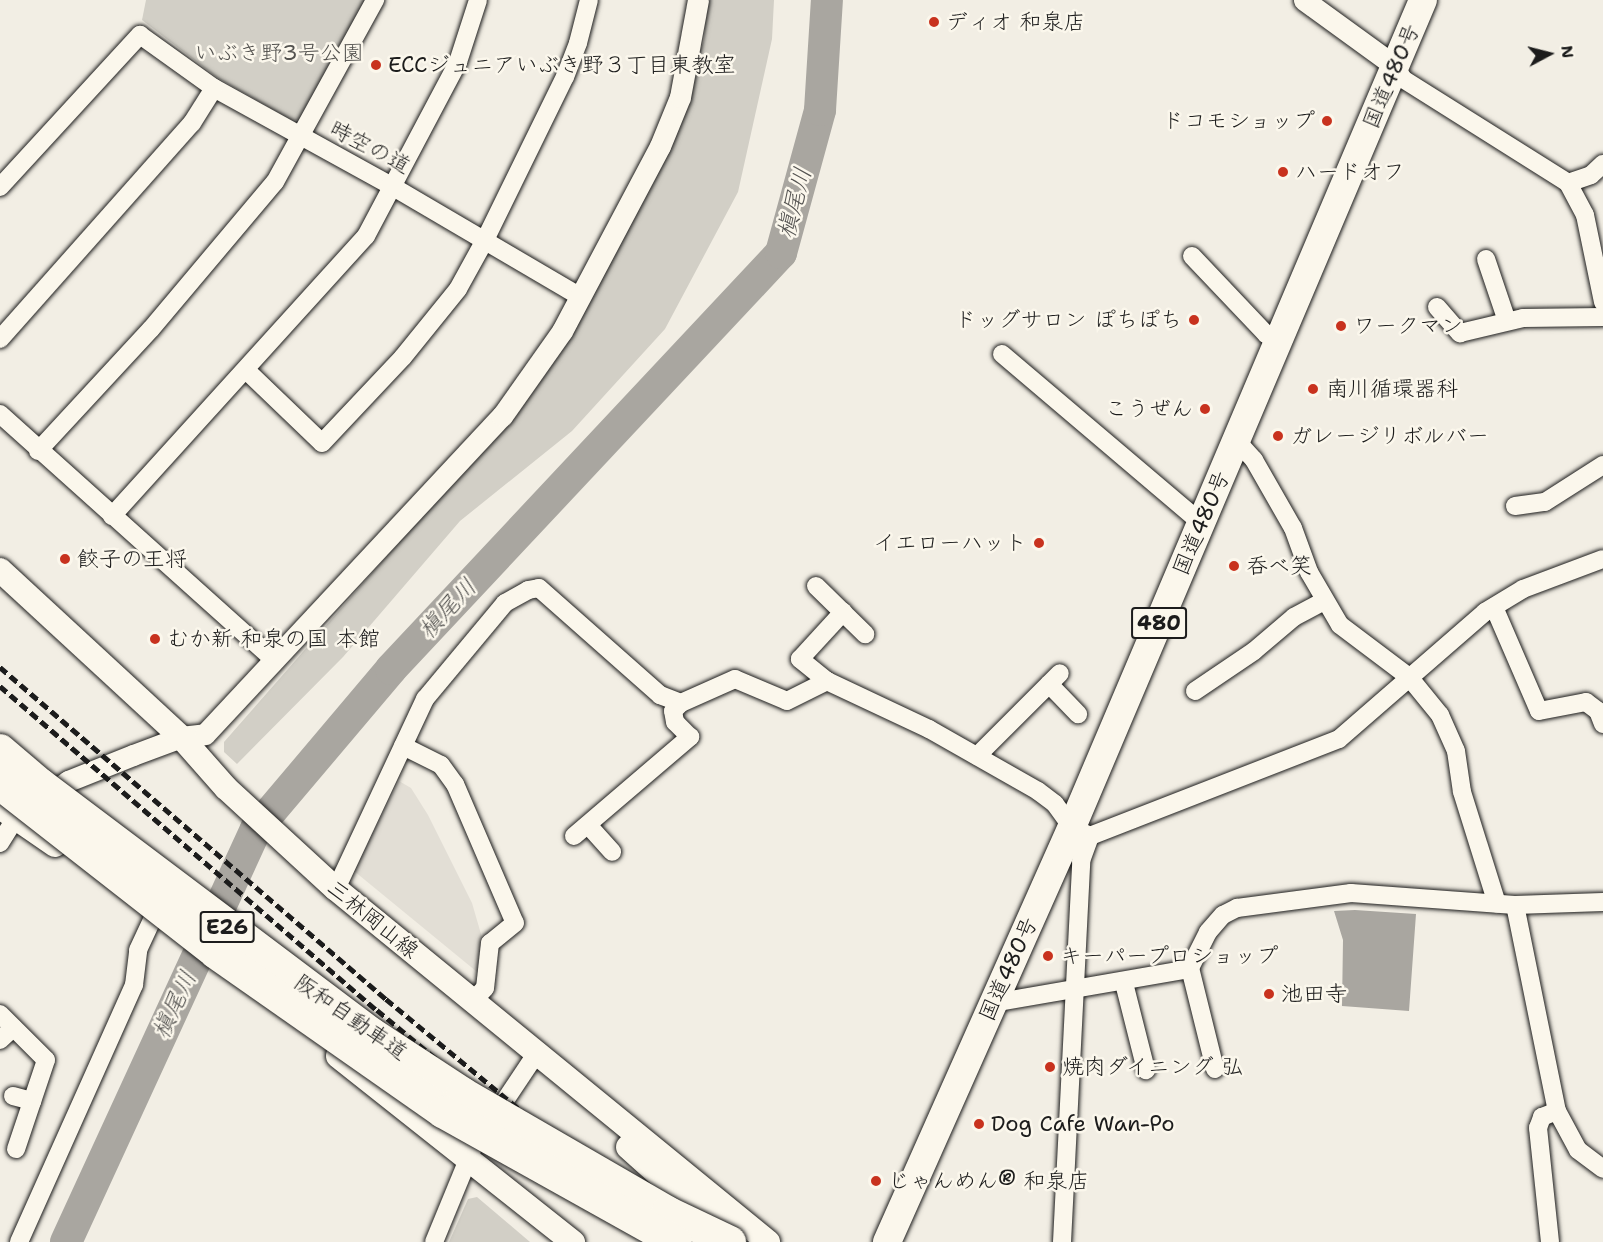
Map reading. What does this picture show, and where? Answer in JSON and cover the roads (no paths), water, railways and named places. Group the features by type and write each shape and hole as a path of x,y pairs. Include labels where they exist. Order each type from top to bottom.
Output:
{"highway":[{"name":"国道480号","path":"887,1242 993,1002 1081,831 1201,523 1423,0"},
{"name":"阪和自動車道","path":"0,750 77,813 372,1034 472,1099 667,1212 732,1242"},
{"name":"阪和自動車道","path":"0,784 216,953 443,1112 676,1242"}],"main road":[{"name":"三林岡山線","path":"0,570 181,737 234,795 329,883 768,1242"},
{"path":"8,812 160,920 262,997 572,1241"},
{"path":"537,1051 544,1072 732,1242"}],"street":[{"path":"38,451 151,329 267,191 302,138 375,0"},
{"path":"112,516 366,236 390,185 458,62 478,0"},
{"path":"246,370 322,443 403,357 458,289 485,240 565,77 578,43 589,0"},
{"path":"0,843 8,812 68,781 181,737 205,734 502,416 534,375 581,297 660,146 680,97 698,0"},
{"path":"1304,0 1395,66 1403,79 1568,183 1585,214 1599,260 1603,302"},
{"name":"時空の道","path":"0,187 140,34 214,88 390,185 581,297"},
{"path":"0,339 192,123 214,88"},
{"path":"1568,183 1591,175 1603,164"},
{"path":"1192,256 1208,286 1266,334 1279,339"},
{"path":"1486,259 1507,321"},
{"path":"1437,307 1460,333 1507,321 1603,316"},
{"path":"1002,354 1055,390 1132,457 1201,523"},
{"path":"0,414 38,451 275,661"},
{"path":"1236,440 1254,460 1293,528 1324,601 1340,625 1409,677 1440,715 1456,752 1462,792 1506,904 1557,1111 1578,1150 1603,1169"},
{"path":"1515,506 1545,502 1603,465"},
{"path":"1081,831 1339,739 1494,606 1523,589 1603,559"},
{"path":"816,586 865,634"},
{"path":"329,883 403,746 425,699 505,603 539,588 660,694 681,703"},
{"path":"1195,691 1254,651 1294,617 1324,601"},
{"path":"1494,606 1539,711 1598,703 1603,724"},
{"path":"843,612 800,659 827,681 977,756 1056,804 1081,831 1062,1242"},
{"path":"612,852 581,830 656,777 690,737 675,722 673,711 681,703 735,679 787,701 827,681"},
{"path":"977,756 1054,679 1078,714"},
{"path":"403,746 441,765 455,784 515,923 489,943 486,988 474,1000"},
{"path":"1215,1069 1190,968 1208,932 1223,915 1237,908 1352,893 1506,904 1603,902"},
{"path":"19,1242 134,985 138,950 160,920"},
{"path":"993,1002 1124,983 1190,968"},
{"path":"1124,983 1146,1070"},
{"path":"0,1014 7,1034 46,1060 16,1149"},
{"path":"434,1242 463,1178 467,1158 537,1051"},
{"path":"13,1096 32,1101"},
{"path":"1550,1242 1538,1128 1542,1117 1557,1111"}],"waterway":[{"name":"槇尾川","path":"66,1242 256,829 391,669 781,253 820,110 827,0"}],"railway":[{"path":"0,667 386,999 680,1242"},
{"path":"0,686 377,1010 657,1242"}],"place":[{"name":"ディオ 和泉店","path":"934,22"},
{"name":"ECCジュニアいぶき野３丁目東教室","path":"376,65"},
{"name":"ドコモショップ","path":"1327,121"},
{"name":"ハードオフ","path":"1283,172"},
{"name":"ドッグサロン ぽちぽち","path":"1194,320"},
{"name":"ワークマン","path":"1341,326"},
{"name":"南川循環器科","path":"1313,389"},
{"name":"こうぜん","path":"1205,409"},
{"name":"ガレージリボルバー","path":"1278,436"},
{"name":"イエローハット","path":"1039,543"},
{"name":"餃子の王将","path":"65,559"},
{"name":"呑べ笑","path":"1234,566"},
{"name":"むか新 和泉の国 本館","path":"155,639"},
{"name":"キーパープロショップ","path":"1048,956"},
{"name":"池田寺","path":"1269,994"},
{"name":"焼肉ダイニング 弘","path":"1050,1067"},
{"name":"Dog Cafe Wan-Po","path":"979,1124"},
{"name":"じゃんめん® 和泉店","path":"876,1181"}],"park label":[{"name":"いぶき野3号公園","path":"279,53"}]}
